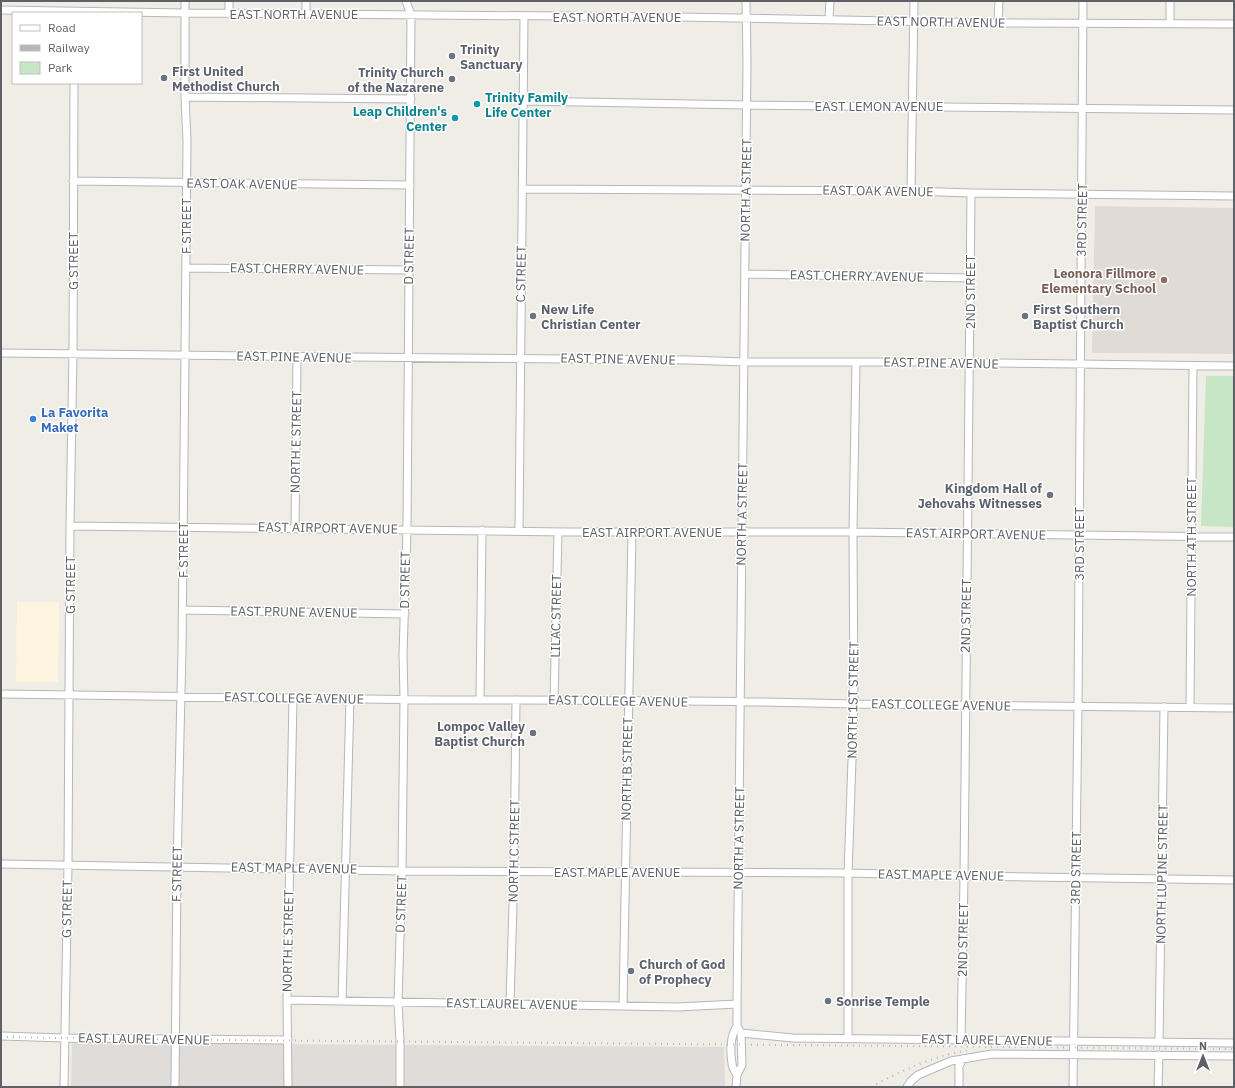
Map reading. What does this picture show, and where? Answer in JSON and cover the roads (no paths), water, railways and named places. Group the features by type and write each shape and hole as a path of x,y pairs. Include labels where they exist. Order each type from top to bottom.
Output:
{"street":[{"name":"F STREET","path":"175,1087 186,268 187,141 185,97 185,1"},
{"path":"229,1 229,14"},
{"path":"306,1 306,14"},
{"name":"D STREET","path":"400,1087 398,1002 402,870 404,699 403,654 407,529 411,99 411,15 406,1"},
{"name":"NORTH A STREET","path":"736,1087 737,1075 742,1065 741,1033 737,1026 737,1004 746,190 746,1"},
{"path":"830,1 830,20"},
{"path":"911,191 914,1"},
{"path":"998,23 999,1"},
{"name":"3RD STREET","path":"1073,1087 1072,1041 1078,706 1083,194 1083,1"},
{"path":"1170,1 1170,23"},
{"name":"EAST NORTH AVENUE","path":"1,10 74,12"},
{"name":"EAST NORTH AVENUE","path":"142,13 746,18 998,23 1234,24"},
{"name":"C STREET","path":"519,531 524,17"},
{"name":"G STREET","path":"64,1087 70,696 74,84"},
{"path":"185,97 411,99"},
{"name":"EAST LEMON AVENUE","path":"524,101 1234,110"},
{"name":"EAST OAK AVENUE","path":"74,181 410,185"},
{"name":"EAST OAK AVENUE","path":"522,188 911,191 1234,196"},
{"name":"2ND STREET","path":"961,1040 971,193"},
{"name":"EAST CHERRY AVENUE","path":"186,268 409,270"},
{"name":"EAST CHERRY AVENUE","path":"745,274 970,278"},
{"name":"EAST PINE AVENUE","path":"1,352 297,357 1234,366"},
{"name":"NORTH E STREET","path":"295,528 297,357"},
{"name":"NORTH 1ST STREET","path":"848,1039 848,873 854,704 853,532 856,362"},
{"name":"NORTH 4TH STREET","path":"1190,707 1193,366"},
{"name":"EAST AIRPORT AVENUE","path":"70,526 558,532 853,532 1234,537"},
{"path":"480,699 482,530"},
{"name":"LILAC STREET","path":"554,700 558,532"},
{"name":"NORTH B STREET","path":"623,1006 632,532"},
{"name":"EAST PRUNE AVENUE","path":"182,610 405,614"},
{"name":"EAST COLLEGE AVENUE","path":"1,694 293,699 480,699 965,706 1234,708"},
{"name":"NORTH E STREET","path":"288,1087 286,1000 293,699"},
{"path":"342,1001 350,699"},
{"name":"NORTH C STREET","path":"510,1003 514,871 516,700"},
{"name":"NORTH LUPINE STREET","path":"1160,1042 1164,707"},
{"name":"EAST MAPLE AVENUE","path":"1,864 402,870 848,873 1234,880"},
{"name":"EAST LAUREL AVENUE","path":"286,1000 623,1006 737,1004"},
{"name":"NORTH A STREET","path":"737,1026 732,1033 732,1064 737,1075"},
{"name":"EAST LAUREL AVENUE","path":"741,1033 779,1037 848,1039 1234,1043"},
{"name":"EAST LAUREL AVENUE","path":"1,1036 288,1040"},
{"name":"EAST LAUREL AVENUE","path":"907,1087 911,1081 918,1076 951,1061 998,1054 1234,1056"},
{"path":"1158,1087 1159,1055"},
{"path":"959,1087 959,1066 963,1060"}],"railway":[{"path":"1,1037 1234,1049"},
{"path":"871,1087 932,1059 971,1050"}],"place":[{"name":"Trinity Sanctuary","path":"452,56"},
{"name":"First United Methodist Church","path":"164,78"},
{"name":"Trinity Church of the Nazarene","path":"452,79"},
{"name":"Trinity Family Life Center","path":"477,104"},
{"name":"Leap Children's Center","path":"455,118"},
{"name":"Leonora Fillmore Elementary School","path":"1164,280"},
{"name":"New Life Christian Center","path":"533,316"},
{"name":"First Southern Baptist Church","path":"1025,316"},
{"name":"La Favorita Maket","path":"33,419"},
{"name":"Kingdom Hall of Jehovahs Witnesses","path":"1050,495"},
{"name":"Lompoc Valley Baptist Church","path":"533,733"},
{"name":"Church of God of Prophecy","path":"631,971"},
{"name":"Sonrise Temple","path":"828,1001"}]}
